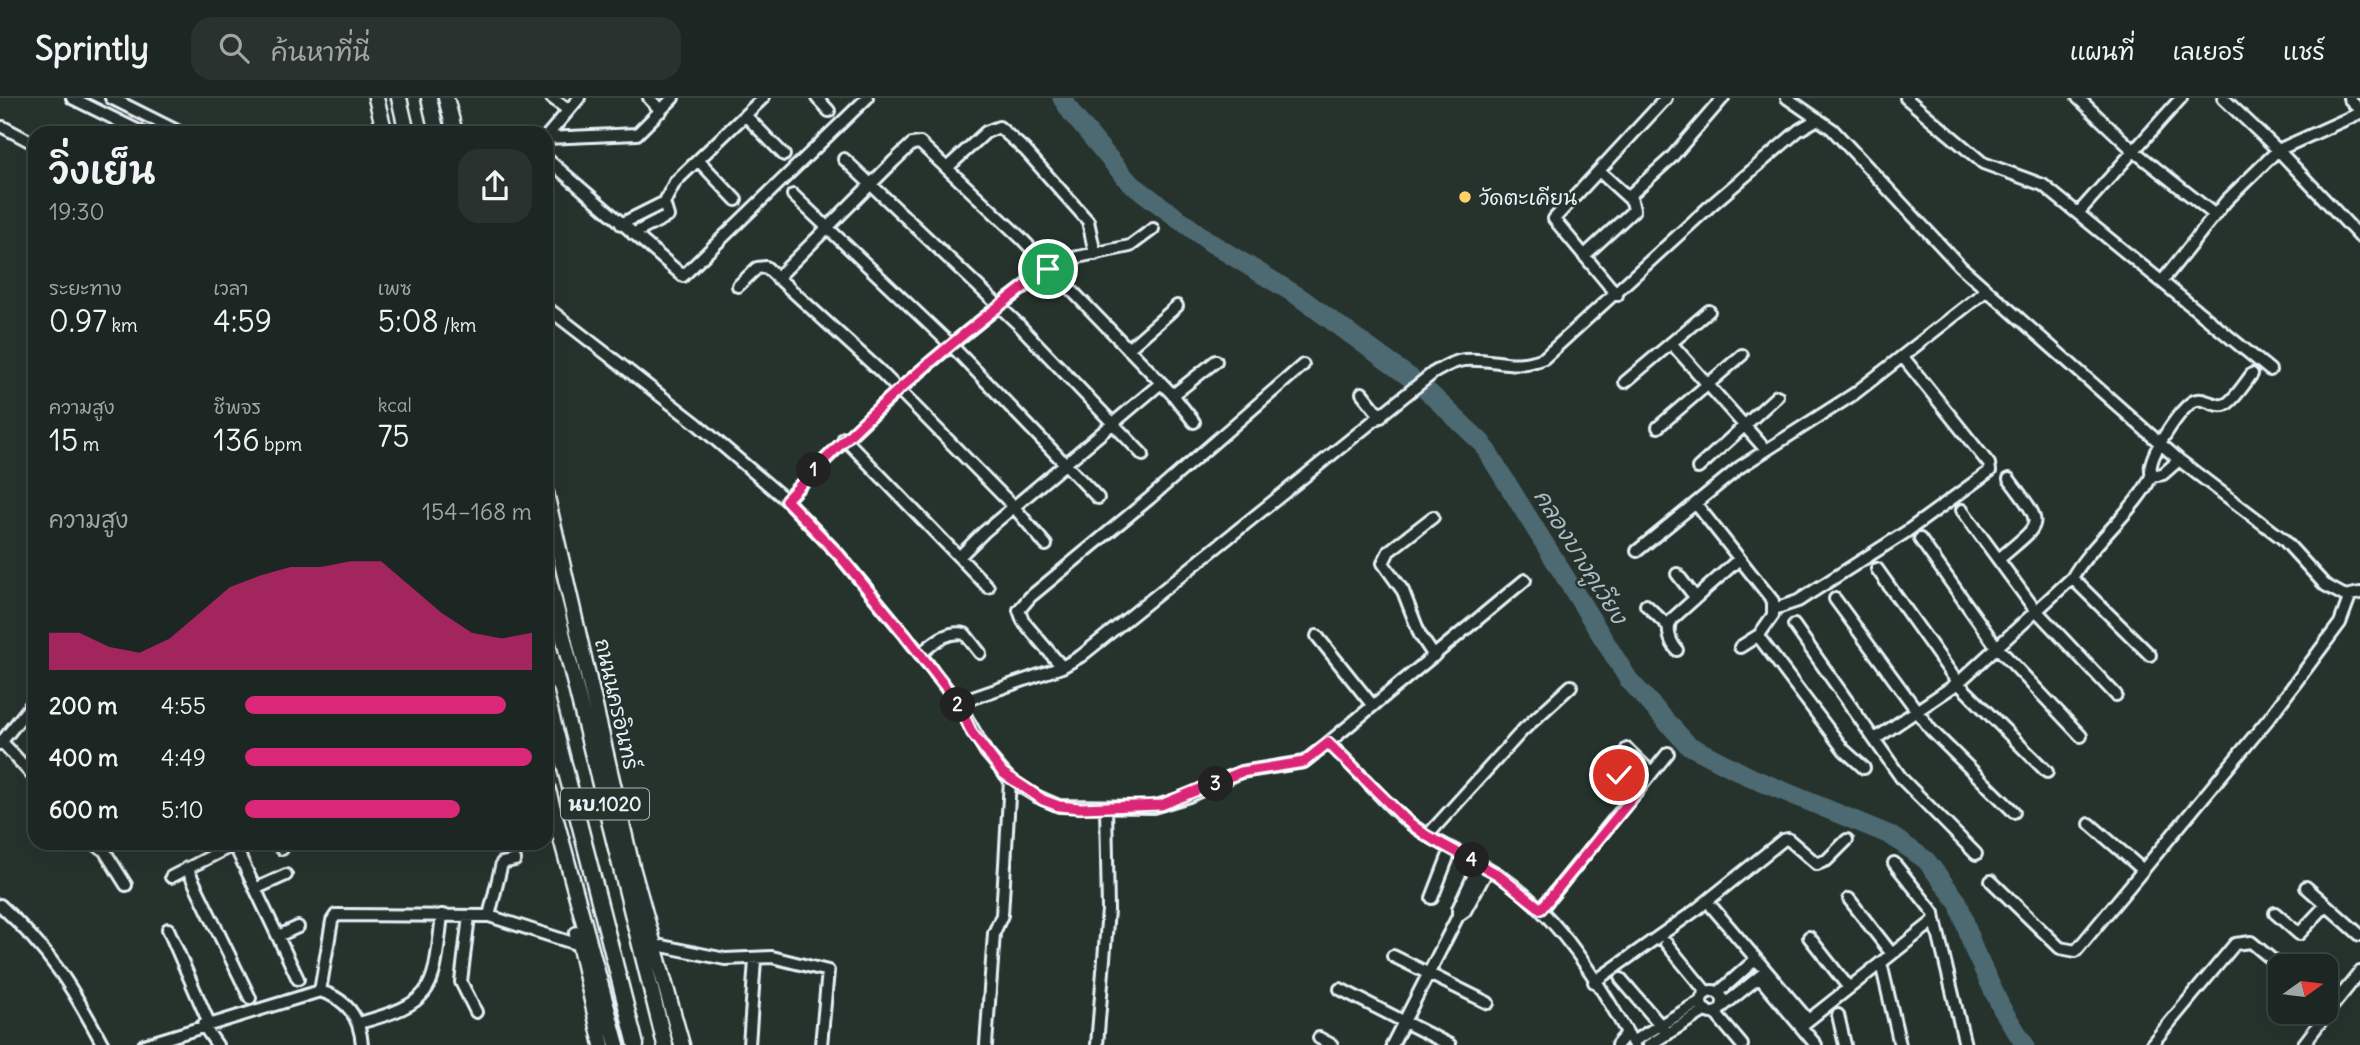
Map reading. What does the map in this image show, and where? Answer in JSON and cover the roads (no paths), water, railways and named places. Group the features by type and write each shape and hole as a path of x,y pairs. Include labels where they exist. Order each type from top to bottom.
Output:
{"main road":[{"path":"376,98 383,126"},
{"path":"396,98 396,126"},
{"path":"396,98 405,126"},
{"path":"429,98 436,126"},
{"path":"446,98 453,126"},
{"name":"ถนนนครอินทร์","path":"553,523 632,867 684,1042"},
{"name":"ถนนนครอินทร์","path":"553,596 665,1042"},
{"name":"นบ.1020","path":"553,721 636,1045"},
{"name":"นบ.1020","path":"553,812 617,1045"},
{"path":"632,867 662,946 684,1042"},
{"path":"567,869 579,945 602,1045"}],"street":[{"path":"72,98 130,126"},
{"path":"111,98 167,126"},
{"path":"552,98 568,110"},
{"path":"553,128 579,98"},
{"path":"649,98 661,111"},
{"path":"553,137 637,134 673,98"},
{"path":"633,234 668,216 663,205 668,190 763,98"},
{"path":"817,98 829,111"},
{"path":"553,165 680,275 688,274 867,98"},
{"path":"1617,295 1554,219 1666,98"},
{"path":"1628,197 1671,158 1723,98"},
{"path":"1787,98 1832,129 1937,243 2179,460 2283,540 2325,585 2355,595 2340,622 2270,717 2080,947 2070,952 2060,948 1991,881"},
{"path":"1906,98 1983,163 2043,185 2163,279 2270,370"},
{"path":"2078,98 2134,151 2215,215"},
{"path":"2078,212 2181,98"},
{"path":"2222,98 2278,150 2360,237"},
{"path":"2163,279 2215,215 2278,150 2360,112 2348,98"},
{"path":"745,115 783,155"},
{"path":"148,126 153,119"},
{"path":"958,703 1062,667 1081,656 1433,373 1462,360 1510,366 1529,364 1544,358 1617,295 1709,207 1799,130 1818,119"},
{"path":"3,127 28,140"},
{"path":"948,167 986,132 999,127 1025,150 1088,221 1095,254"},
{"path":"777,278 912,144 920,144 948,167 1128,349 1173,395 1194,422"},
{"path":"844,159 998,306 1115,423 1143,455"},
{"path":"698,160 736,200"},
{"path":"1584,256 1634,210 1628,197 1600,171"},
{"path":"793,195 950,344 1098,498"},
{"path":"621,224 663,205"},
{"path":"786,500 844,438 897,388 1048,269 1060,262 1130,246 1153,229"},
{"path":"738,286 761,267 766,267 897,388 1014,507 1046,545"},
{"path":"1637,551 1740,467 1853,394 1987,290"},
{"path":"1128,349 1177,306"},
{"path":"1625,383 1709,311"},
{"path":"553,312 707,431 786,500 839,555 919,654 958,703 972,733 1010,780 1059,806 1153,807 1241,772 1304,762 1525,580"},
{"path":"1671,343 1766,450"},
{"path":"1658,427 1742,355"},
{"path":"1774,610 1798,601 1895,539 1990,471 1989,464 1903,357"},
{"path":"1173,395 1216,361"},
{"path":"1062,667 1020,616 1019,610 1030,597 1150,498 1303,365"},
{"path":"1875,739 1919,712 1958,683 2072,578 2083,557 2132,503 2151,476 2151,463 2174,421 2193,402 2200,399 2217,405 2227,403 2252,374"},
{"path":"959,557 1161,383"},
{"path":"1362,393 1381,417"},
{"path":"1698,468 1777,396"},
{"path":"844,438 989,587"},
{"path":"2151,476 2163,474 2179,460"},
{"path":"1999,559 2032,531 2036,523 2036,515 2009,479"},
{"path":"1696,504 1773,601 1774,610 1759,635 1740,647"},
{"path":"1962,510 2036,611 2116,695"},
{"path":"1433,517 1389,551 1383,563 1403,591 1420,635 1433,656"},
{"path":"1920,539 1996,646 2081,736"},
{"path":"1668,626 1678,611 1739,559"},
{"path":"1878,569 1958,683 2047,772"},
{"path":"1677,574 1695,597"},
{"path":"2072,578 2150,655"},
{"path":"1835,599 1931,730 2014,812"},
{"path":"1646,605 1668,626 1677,650"},
{"path":"1794,625 1902,779 1976,854"},
{"path":"919,654 945,635 955,632 965,634 981,653"},
{"path":"1759,635 1844,750 1864,768"},
{"path":"1317,636 1373,706"},
{"path":"1427,836 1523,730 1571,686"},
{"path":"28,709 1,743 28,771"},
{"path":"1328,743 1385,801 1427,836 1484,866 1541,909 1594,982 1631,1040"},
{"path":"1627,749 1652,773"},
{"path":"1541,909 1668,753"},
{"path":"1619,775 1638,791"},
{"path":"986,1045 994,933 1002,915 1010,780"},
{"path":"1097,1045 1108,910 1106,807"},
{"path":"2090,824 2143,870"},
{"path":"1594,982 1696,910 1783,840 1788,839 1816,864 1827,860 1847,840"},
{"path":"1432,898 1451,849"},
{"path":"101,850 126,885"},
{"path":"171,877 223,850"},
{"path":"238,850 299,979"},
{"path":"489,916 502,863 515,860"},
{"path":"1894,863 1934,913 1965,1045"},
{"path":"1392,1045 1458,916 1465,911 1484,866"},
{"path":"187,869 250,998"},
{"path":"255,889 286,875"},
{"path":"2306,887 2360,935"},
{"path":"1849,900 1892,954"},
{"path":"0,905 35,937 60,968 103,1045"},
{"path":"2275,913 2299,934 2326,905"},
{"path":"1713,907 1804,1023 1816,1045"},
{"path":"320,991 336,915 489,916 579,945"},
{"path":"359,1023 422,999 433,979 442,915"},
{"path":"469,916 461,982 476,1012"},
{"path":"1804,1023 1935,920"},
{"path":"278,936 299,927"},
{"path":"168,929 217,1045"},
{"path":"1809,937 1849,988"},
{"path":"2151,1045 2235,944 2251,942 2268,956"},
{"path":"1666,943 1742,1045"},
{"path":"662,946 725,959 755,960 772,957 828,971 821,1045"},
{"path":"1393,956 1488,1003"},
{"path":"749,1045 755,960"},
{"path":"1712,1002 1756,960"},
{"path":"1881,963 1900,1045"},
{"path":"2338,995 2360,972"},
{"path":"1617,1045 1664,1029 1763,974"},
{"path":"1621,979 1664,1029"},
{"path":"1340,989 1450,1045"},
{"path":"144,1045 175,1041 206,1024 320,991 348,1006 359,1023 362,1045"},
{"path":"1838,1015 1845,1045"},
{"path":"2304,1045 2317,1024"},
{"path":"1649,1045 1664,1029"},
{"path":"1319,1038 1332,1045"}],"waterway":[{"name":"คลองบางคูเวียง","path":"1062,98 1129,182 1211,243 1298,296 1423,387 1482,443 1629,680 1688,745 1752,778 1890,835 1926,860 1958,902 1974,950 2002,1009 2025,1045"}],"place":[{"name":"วัดตะเคียน","path":"1465,197"}]}
